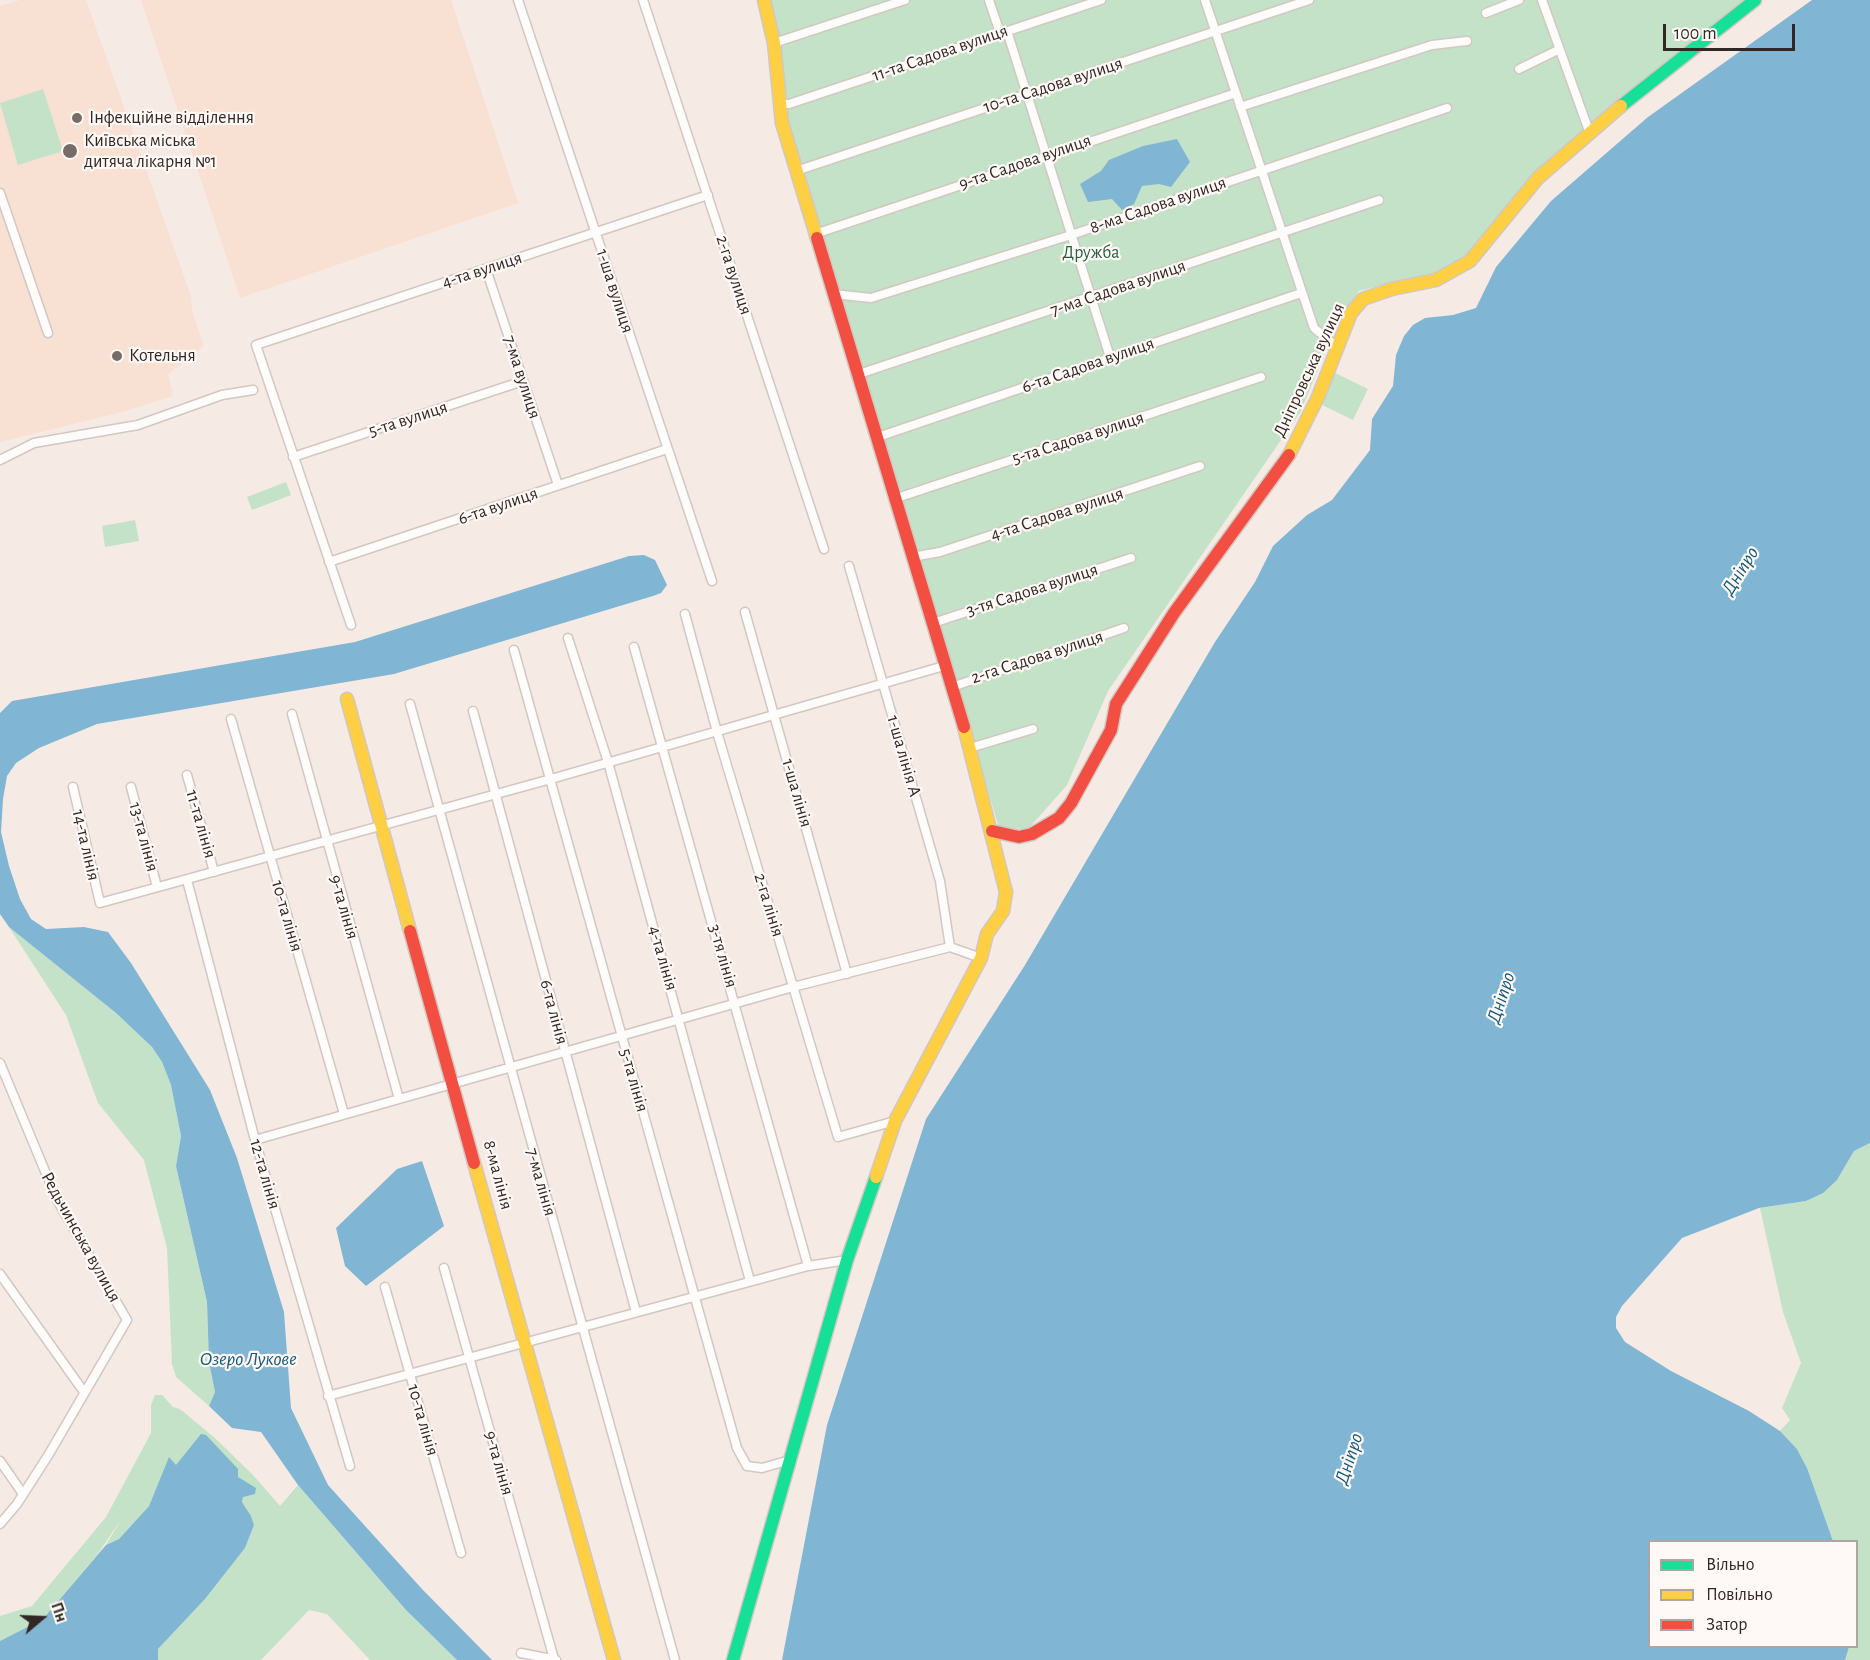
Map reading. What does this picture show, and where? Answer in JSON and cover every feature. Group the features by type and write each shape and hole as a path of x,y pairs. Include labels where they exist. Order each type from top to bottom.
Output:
{"street":[{"name":"1-ша вулиця","path":"518,0 712,581"},
{"name":"2-га вулиця","path":"643,0 824,549"},
{"path":"733,1660 847,1260 895,1121 981,958 987,934 1003,911 1006,891 970,748 782,123 774,43 764,0"},
{"path":"774,43 905,0"},
{"path":"989,0 1004,32 1026,93 1110,357"},
{"name":"11-та Садова вулиця","path":"779,104 789,104 1101,0"},
{"path":"1205,0 1314,328 1336,346"},
{"name":"10-та Садова вулиця","path":"796,171 1310,0"},
{"path":"1486,13 1519,0"},
{"path":"1542,0 1558,50 1589,130"},
{"name":"Дніпровська вулиця","path":"992,831 1019,837 1032,834 1059,818 1071,803 1111,730 1116,704 1174,614 1290,454 1318,397 1336,346 1351,313 1363,299 1392,289 1436,280 1456,272 1470,261 1538,178 1589,130 1755,0"},
{"path":"1240,107 1432,45 1467,40"},
{"path":"1519,69 1558,50"},
{"name":"9-та Садова вулиця","path":"815,234 1046,154 1236,93"},
{"name":"8-ма Садова вулиця","path":"833,294 871,298 1071,235 1447,108"},
{"path":"0,193 48,333"},
{"name":"4-та вулиця","path":"293,457 256,345 708,195"},
{"name":"7-ма Садова вулиця","path":"856,375 1380,200"},
{"name":"7-ма вулиця","path":"486,269 558,485"},
{"name":"6-та Садова вулиця","path":"875,438 1301,293"},
{"name":"5-та Садова вулиця","path":"894,499 1261,376"},
{"name":"5-та вулиця","path":"293,457 523,381"},
{"path":"0,460 34,443 138,425 222,395 253,390"},
{"name":"6-та вулиця","path":"329,562 667,449"},
{"path":"293,457 351,625"},
{"name":"4-та Садова вулиця","path":"912,557 940,552 1200,466"},
{"name":"3-тя Садова вулиця","path":"933,623 1131,558"},
{"name":"1-ша лінія А","path":"849,566 940,881 950,947"},
{"name":"1-ша лінія","path":"745,612 847,974"},
{"name":"2-га лінія","path":"685,614 717,732 838,1137 895,1121"},
{"name":"2-га Садова вулиця","path":"952,687 1124,628"},
{"name":"4-та лінія","path":"568,638 608,762 750,1281"},
{"name":"3-тя лінія","path":"634,647 737,1003 808,1266"},
{"name":"5-та лінія","path":"514,650 737,1448 747,1466 762,1468 790,1460"},
{"path":"157,887 551,779 945,666"},
{"name":"8-ма лінія","path":"347,699 524,1343 614,1660"},
{"name":"7-ма лінія","path":"410,704 437,809 675,1660"},
{"name":"6-та лінія","path":"474,711 636,1312"},
{"name":"9-та лінія","path":"292,714 399,1099"},
{"name":"10-та лінія","path":"231,719 344,1114"},
{"path":"970,748 1033,729"},
{"name":"11-та лінія","path":"187,775 214,872"},
{"name":"14-та лінія","path":"73,787 100,903 157,887"},
{"name":"13-та лінія","path":"131,787 157,887"},
{"name":"12-та лінія","path":"187,880 255,1140 350,1466"},
{"path":"255,1140 793,987 950,947 981,958"},
{"name":"Редьчинська вулиця","path":"0,1063 57,1200 127,1320 23,1494 0,1524"},
{"path":"328,1396 750,1281 808,1266 847,1260"},
{"name":"9-та лінія","path":"444,1268 555,1659"},
{"path":"0,1274 84,1392"},
{"name":"10-та лінія","path":"385,1287 461,1552"},
{"path":"0,1461 23,1494"},
{"path":"520,1653 555,1659"}],"shaded area":[{"name":"Київська міська дитяча лікарня №1","path":"20,0 86,0 191,296 192,311 204,346 168,374 173,396 122,412 0,442 0,6"},
{"path":"141,0 451,0 518,203 240,298"}],"green space":[{"name":"Дружба","path":"769,0 1747,0 1552,156 1455,268 1359,291 1331,337 1301,411 1108,691 1067,785 1028,829 999,828 790,128 777,25"},
{"path":"43,89 63,151 18,165 0,103"},
{"path":"1331,371 1368,389 1353,420 1318,403"},
{"path":"286,482 291,495 252,510 247,497"},
{"path":"135,520 139,541 105,547 102,526"},
{"path":"9,927 116,1013 152,1047 162,1062 171,1085 181,1136 176,1166 207,1302 209,1362 215,1392 209,1406 176,1377 172,1364 167,1248 144,1160 98,1103 66,1015"},
{"path":"1870,1143 1870,1660 1845,1660 1849,1648 1858,1648 1858,1540 1833,1540 1807,1468 1797,1449 1780,1431 1790,1420 1782,1408 1801,1363 1783,1312 1760,1208 1806,1201 1837,1180 1854,1151"},
{"path":"155,1395 162,1395 173,1407 180,1409 216,1439 253,1475 280,1506 298,1485 406,1610 457,1660 370,1660 327,1614 309,1610 261,1660 158,1660 158,1649 205,1599 245,1548 254,1525 242,1502 243,1497 175,1466 169,1458 149,1506 119,1539 106,1545 122,1518 97,1555 43,1619 0,1641 0,1616 32,1606 106,1517 151,1433 151,1405"}],"water":[{"name":"Дніпро","path":"1812,0 1870,0 1870,1143 1854,1151 1837,1180 1823,1193 1806,1201 1759,1208 1682,1238 1622,1306 1616,1317 1616,1328 1625,1342 1671,1371 1749,1411 1780,1431 1797,1449 1807,1468 1833,1540 1648,1540 1648,1648 1849,1648 1845,1660 782,1660 827,1425 926,1119 1025,965 1215,642 1255,582 1273,546 1307,515 1332,500 1370,450 1372,419 1393,386 1396,355 1404,336 1413,325 1425,318 1453,315 1476,308 1496,267 1551,201 1648,117"},
{"path":"1177,139 1190,162 1171,187 1159,184 1142,186 1134,204 1122,210 1112,199 1088,202 1080,184 1101,171 1109,160 1143,146"},
{"name":"Озеро Лукове","path":"644,555 655,560 667,585 661,593 394,674 97,724 39,748 16,763 7,776 3,799 1,832 20,899 31,919 46,929 84,927 108,932 131,963 210,1090 237,1158 284,1312 291,1408 328,1485 422,1589 492,1660 457,1660 406,1610 298,1485 261,1432 232,1428 209,1406 215,1392 209,1362 207,1302 176,1166 181,1136 171,1085 162,1062 152,1047 116,1013 9,927 0,914 0,713 12,701 355,642 629,556"},
{"path":"422,1161 444,1226 366,1286 345,1266 336,1228 397,1169"},
{"path":"201,1434 206,1435 238,1469 238,1477 256,1488 255,1494 243,1497 242,1502 254,1525 245,1548 205,1599 158,1649 158,1660 0,1660 0,1641 43,1619 106,1545 119,1539 149,1506 169,1457 176,1465"}],"traffic: fast":[{"path":"1621,106 1755,0"},
{"path":"733,1660 847,1260 876,1177"}],"traffic: slow":[{"path":"764,0 774,43 782,123 817,238"},
{"path":"1289,455 1318,397 1351,313 1363,299 1392,289 1436,280 1470,261 1538,178 1621,106"},
{"path":"347,699 410,931"},
{"path":"876,1177 895,1121 981,958 987,934 1003,911 1006,892 964,727"},
{"path":"474,1163 614,1660"}],"traffic: jam":[{"path":"817,238 964,727"},
{"path":"992,831 1019,837 1032,834 1059,818 1071,803 1111,730 1116,704 1174,613 1289,455"},
{"path":"410,931 474,1163"}],"place":[{"name":"Інфекційне відділення","path":"77,118"},
{"name":"Київська міська дитяча лікарня №1","path":"70,151"},
{"name":"Котельня","path":"117,356"}]}
